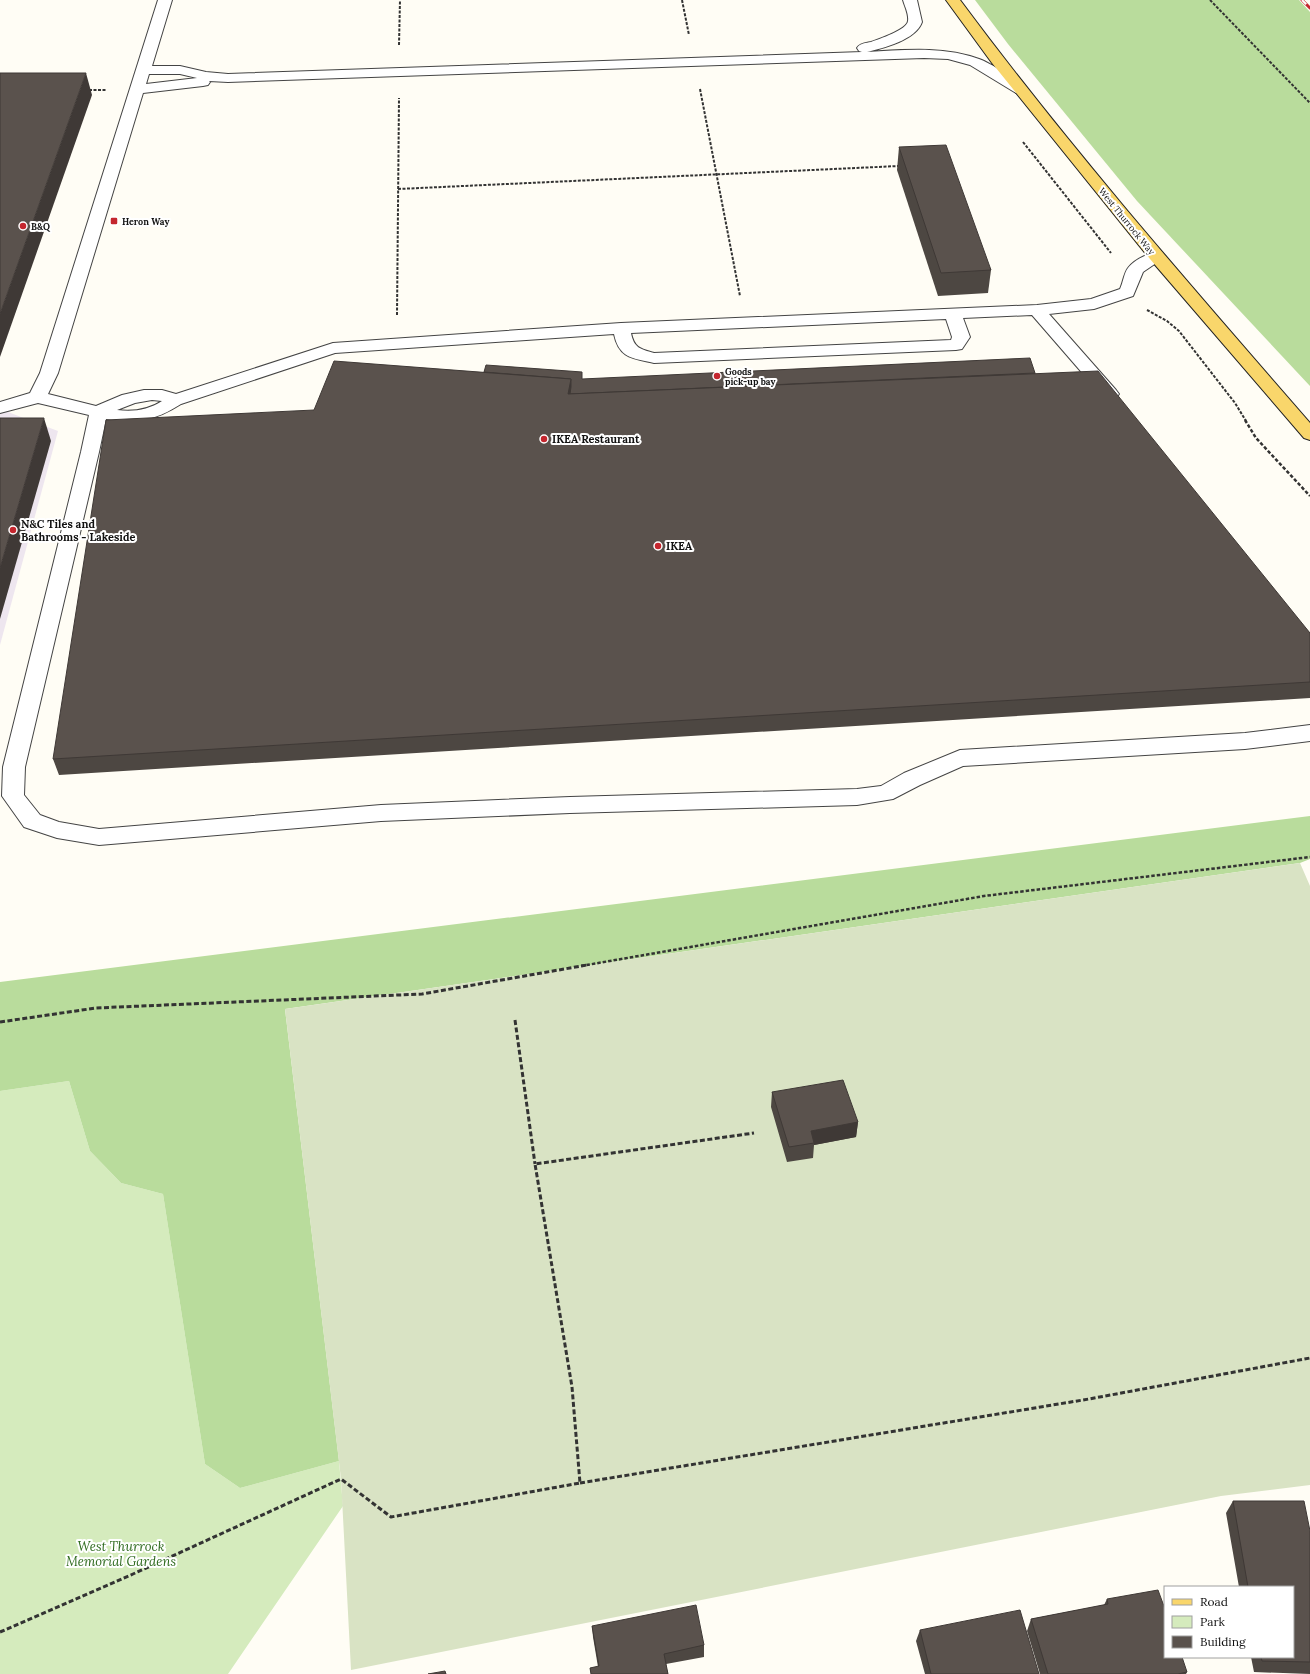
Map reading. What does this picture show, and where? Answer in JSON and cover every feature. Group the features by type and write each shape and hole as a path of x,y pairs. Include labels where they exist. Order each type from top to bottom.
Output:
{"main road":[{"name":"West Thurrock Way","path":"953,0 1021,90 1156,256 1310,434"}],"street":[{"path":"37,398 49,373 145,70 165,0"},
{"path":"815,57 874,46 910,32 914,25 915,13 910,0"},
{"path":"138,90 228,78 902,54 948,55 975,62 1021,90"},
{"path":"145,70 180,70 206,76 228,78"},
{"path":"0,408 37,398 121,417 143,416 166,408 175,400 333,348 621,328 1037,310 1094,304 1127,292 1135,270 1156,256"},
{"path":"1037,310 1120,404"},
{"path":"621,328 625,345 635,353 654,358 956,345 961,337 953,314"},
{"path":"98,412 90,452 14,767 13,796 32,821 57,830 99,837 381,813 570,805 857,797 885,793 912,779 960,758 1245,741 1310,733"}],"path":[{"path":"397,343 400,104 398,73 400,0"},
{"path":"682,0 746,323"},
{"path":"1210,0 1310,102"},
{"path":"82,90 112,90"},
{"path":"1019,136 1113,256"},
{"path":"398,189 904,166"},
{"path":"1127,292 1145,308 1167,321 1179,331 1235,403 1256,438 1310,496"},
{"path":"0,1022 96,1008 422,994 984,896 1310,857"},
{"path":"515,1020 535,1164 572,1387 580,1483"},
{"path":"535,1164 754,1133"},
{"path":"0,1632 134,1574 341,1479 391,1517 580,1483 1089,1399 1310,1358"}],"shaded area":[{"name":"N&C Tiles and Bathrooms - Lakeside","path":"0,409 58,431 0,645"}],"green space":[{"path":"975,0 1299,0 1310,12 1310,386 1137,201 1008,44"},
{"path":"1310,816 1310,859 1300,863 285,1009 339,1461 240,1488 205,1464 163,1194 121,1183 90,1151 69,1081 0,1091 0,982"},
{"path":"1300,863 1310,886 1310,1485 1221,1496 351,1670 341,1479 285,1009"},
{"name":"West Thurrock Memorial Gardens","path":"69,1081 90,1151 121,1183 163,1194 205,1464 240,1488 339,1461 343,1506 228,1674 0,1674 0,1091"}],"building":[{"name":"B&Q","path":"0,73 86,73 0,314"},
{"path":"946,145 991,270 941,273 899,147"},
{"path":"1030,358 1035,373 570,394 571,379 484,372 486,365 582,372 582,379"},
{"name":"IKEA","path":"334,361 571,379 568,394 1098,371 1310,633 1310,682 53,759 106,420 314,410"},
{"path":"0,418 44,418 0,568"},
{"path":"843,1080 858,1122 811,1131 814,1143 789,1147 772,1092"},
{"path":"1233,1501 1304,1501 1310,1531 1310,1662 1262,1661 1261,1658 1294,1658 1294,1586 1248,1586"},
{"path":"1158,1590 1164,1606 1164,1658 1182,1658 1187,1672 1178,1674 1048,1674 1031,1619 1108,1604 1107,1599"},
{"path":"696,1605 704,1645 664,1654 668,1674 591,1674 590,1668 599,1666 592,1626"},
{"path":"1020,1610 1039,1674 931,1674 920,1630"},
{"path":"445,1671 446,1674 428,1674"}],"railway":[{"path":"1302,0 1310,8"}],"place":[{"name":"Heron Way","path":"114,221"},
{"name":"B&Q","path":"23,226"},
{"name":"Goods pick-up bay","path":"717,376"},
{"name":"IKEA Restaurant","path":"544,439"},
{"name":"N&C Tiles and Bathrooms - Lakeside","path":"13,530"},
{"name":"IKEA","path":"658,546"}]}
